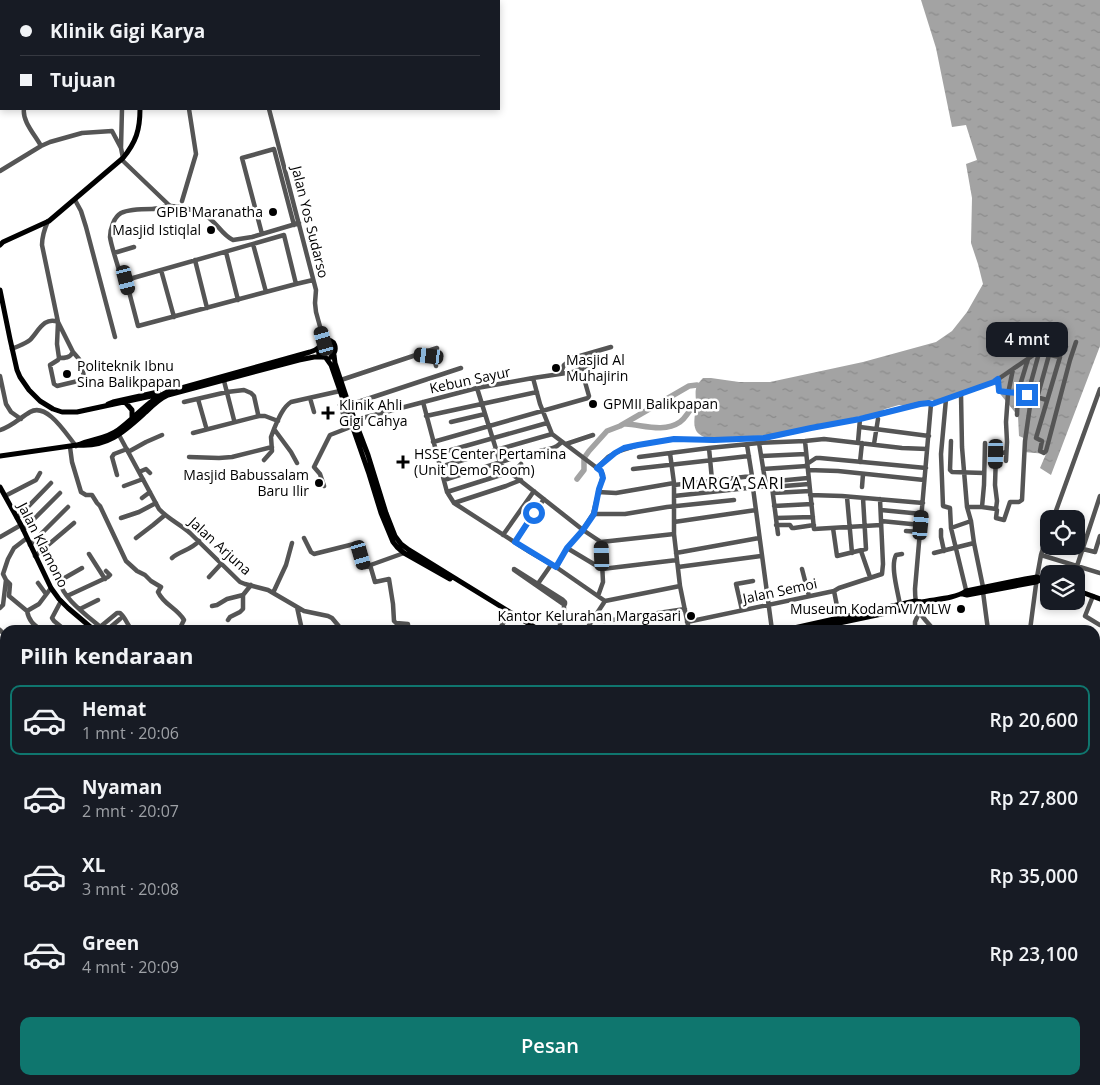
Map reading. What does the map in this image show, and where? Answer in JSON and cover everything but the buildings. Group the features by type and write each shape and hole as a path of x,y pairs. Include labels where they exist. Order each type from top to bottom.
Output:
{"main road":[{"path":"2,244 49,221 122,159 131,148 138,134 140,110"},
{"path":"0,290 17,370 34,396 53,409 70,412 84,411 166,394 212,381 225,385 299,360 314,357 330,358 334,355"},
{"path":"523,625 473,592 404,547 395,536 383,513 368,455 355,420 346,404 337,391 331,365 319,354 318,348 320,343 330,341 334,345 336,351 334,355 335,363 346,404 369,474 393,542 396,547 404,553 473,592 530,625"},
{"path":"225,385 318,348"},
{"path":"106,406 113,402 144,394 166,394"},
{"path":"0,456 102,443 119,435 166,394"},
{"path":"75,446 105,437 117,431 159,395"},
{"path":"125,402 132,410 132,417"},
{"name":"Jalan Klamono","path":"0,487 22,527 51,588 68,608 88,625"},
{"path":"825,625 900,605 1040,579"},
{"path":"1085,593 1100,599"},
{"path":"816,625 896,611 917,603"}],"street":[{"path":"24,110 41,146"},
{"path":"122,110 122,159 170,206"},
{"path":"182,201 196,154 189,110"},
{"name":"Jalan Yos Sudarso","path":"269,110 296,224 316,290 316,312 324,341"},
{"path":"0,164 2,171 41,146 82,133 113,132 121,148"},
{"path":"120,274 110,237 114,222 120,214 126,212 170,206 180,207 202,214 213,220 230,239 237,240 262,234 296,224 274,150 242,158 262,234"},
{"path":"75,200 86,227 114,337"},
{"path":"49,221 44,231 42,245 58,322 57,344 59,358"},
{"path":"296,284 284,235 126,280 138,326 313,280"},
{"path":"253,244 266,292"},
{"path":"114,253 134,247"},
{"path":"226,252 238,300"},
{"path":"195,260 207,308"},
{"path":"161,270 174,317"},
{"path":"12,349 29,341 38,328 44,324 54,320 58,322 73,352 79,359 84,376 82,380 57,386 55,385 50,365 59,358 68,357 73,352"},
{"path":"57,344 68,342"},
{"path":"1060,357 1036,438 1042,441 1040,451 1044,453 1046,452 1076,342"},
{"path":"560,374 563,366 573,358 611,346"},
{"path":"597,468 615,453 624,448 638,445 674,439 764,438 860,419 920,404 931,404 994,382 1045,347"},
{"path":"341,380 436,348"},
{"path":"1039,352 1070,360"},
{"path":"1006,452 998,452 996,454 995,486 997,518 1004,520 1010,502 1020,502 1022,499 1025,441 1030,406 1025,404 1039,352"},
{"path":"418,355 434,358 441,356"},
{"path":"1037,400 1049,355"},
{"path":"434,358 436,366"},
{"path":"1017,416 1018,392 1028,359"},
{"name":"Kebun Sayur","path":"355,420 477,388 575,372 590,365"},
{"path":"324,486 320,474 314,467 330,435 348,428 340,405 461,368"},
{"path":"433,442 587,399 589,396 581,368"},
{"path":"1006,461 1008,393 1013,370"},
{"path":"0,376 6,404 11,412 21,419"},
{"path":"533,378 542,411 552,434 601,471 603,475 594,514 537,585"},
{"path":"998,379 999,391 1008,393 1018,392 1037,400 1047,400"},
{"path":"1053,380 1064,384"},
{"path":"225,385 234,420"},
{"path":"184,402 198,399 225,385 251,393 254,396 258,414"},
{"path":"477,388 500,462 512,474 583,530 601,542 674,534"},
{"path":"1055,510 1100,389"},
{"path":"264,460 272,452 271,437 277,421 288,404 337,391"},
{"path":"451,422 536,392"},
{"path":"961,394 962,447 967,508 971,521 987,625"},
{"path":"310,398 314,412"},
{"path":"198,399 206,427"},
{"path":"946,399 942,454 943,506 950,508 951,528 966,593"},
{"path":"423,402 449,498 605,601"},
{"path":"930,625 919,613 915,588 931,404"},
{"path":"0,430 7,428 32,411 38,409 47,412 75,446 72,462 81,492 94,496 126,561 161,587 158,592 162,599 182,616 184,620 182,625"},
{"path":"426,416 484,409"},
{"path":"193,433 259,416 265,416 277,421"},
{"path":"860,419 860,462"},
{"path":"874,444 878,419"},
{"path":"437,454 547,423"},
{"path":"860,427 929,436"},
{"path":"274,429 297,463"},
{"path":"440,467 552,434"},
{"name":"Jalan Arjuna","path":"119,435 156,503 165,515 184,527 240,582 266,589 308,612 330,617 337,625"},
{"path":"117,475 112,457 114,454 126,447 146,442 162,435"},
{"path":"444,480 593,435"},
{"path":"639,457 759,443 824,439 927,449"},
{"path":"805,441 815,530 881,523 921,525"},
{"path":"951,441 950,470 952,472 984,473"},
{"path":"982,507 984,442"},
{"path":"759,443 766,484"},
{"path":"598,492 621,492 674,484 752,476 747,445"},
{"path":"189,458 232,457 272,447"},
{"path":"708,448 712,480"},
{"path":"670,453 674,484 674,534 680,586 688,625"},
{"path":"761,456 806,454"},
{"path":"633,469 749,456"},
{"path":"808,467 816,458 820,458 926,468"},
{"path":"512,474 521,464"},
{"path":"764,469 808,467 924,480"},
{"path":"139,472 146,469 150,473"},
{"path":"447,492 504,474 508,470"},
{"path":"5,496 36,480 40,473"},
{"path":"862,487 863,474"},
{"path":"674,496 753,488 766,484 808,478"},
{"path":"124,486 143,479"},
{"path":"454,503 521,480"},
{"path":"17,518 51,483"},
{"path":"766,484 772,487 809,484"},
{"path":"772,487 778,534"},
{"path":"753,488 771,625"},
{"path":"503,535 534,491"},
{"path":"142,498 150,492"},
{"path":"0,537 22,527 60,493"},
{"path":"773,493 810,493 923,503"},
{"path":"847,496 852,553"},
{"path":"1085,543 1100,496"},
{"path":"833,528 837,556 866,550 863,498"},
{"path":"515,542 544,499"},
{"path":"862,551 872,577 882,574 880,499"},
{"path":"594,514 625,514 674,506 734,500"},
{"path":"121,518 139,512 156,503"},
{"path":"774,506 812,504"},
{"path":"30,545 68,507"},
{"path":"967,508 982,507 996,509"},
{"path":"674,522 756,510"},
{"path":"880,510 922,514"},
{"path":"136,538 165,515"},
{"path":"776,518 813,518"},
{"path":"951,528 971,521"},
{"path":"35,556 74,522"},
{"path":"776,525 790,525 794,528 814,525"},
{"path":"941,530 944,551"},
{"path":"906,531 920,532"},
{"path":"1097,553 1100,536"},
{"path":"27,538 14,548 3,572 10,584 9,596 24,610 28,611"},
{"path":"304,538 314,554 358,543 375,582 389,579 394,621 408,625"},
{"path":"676,552 759,538"},
{"path":"172,558 178,553 191,548 199,541"},
{"path":"598,596 603,584 601,542"},
{"path":"934,554 974,542"},
{"path":"273,593 286,565 292,543"},
{"path":"567,548 602,569 677,560"},
{"path":"367,566 404,553"},
{"path":"89,554 104,579"},
{"path":"900,605 894,558 896,555 902,554"},
{"path":"1031,625 1041,555 1074,565"},
{"path":"678,567 762,556"},
{"path":"209,576 221,564"},
{"path":"82,568 60,580 61,586 67,596 99,625"},
{"path":"1085,568 1100,573"},
{"path":"537,585 515,569 514,569 564,604 564,615 560,624"},
{"path":"802,569 809,596"},
{"path":"67,596 110,576 106,571"},
{"name":"Jalan Semoi","path":"687,622 834,591 872,577"},
{"path":"0,608 3,605 6,580"},
{"path":"742,610 736,584 753,581"},
{"path":"38,584 46,594"},
{"path":"212,606 217,606 226,600 243,595 251,586"},
{"path":"589,625 605,601 680,586"},
{"path":"28,611 39,604 51,588"},
{"path":"834,591 840,621"},
{"path":"228,620 243,609 243,595"},
{"path":"1093,596 1084,616 1100,625"},
{"path":"80,609 98,600"},
{"path":"59,625 52,618 61,601"},
{"path":"296,606 301,625"},
{"path":"595,617 607,621 685,609"},
{"path":"28,611 28,618 35,625"},
{"path":"107,625 117,613 120,613 126,619 129,625"},
{"path":"915,625 919,613"},
{"path":"502,625 508,615"},
{"path":"110,625 120,618"},
{"path":"0,897 0,903"},
{"path":"440,1085 451,1085"}],"water":[{"path":"921,0 1100,0 1100,346 1051,475 1040,468 1046,454 1024,452 1026,439 1019,436 1018,416 994,383 934,403 933,400 905,406 899,405 880,412 773,435 708,438 698,433 694,425 696,390 703,378 739,382 770,382 863,362 936,342 952,331 967,312 983,284 971,243 972,198 966,164 977,160 966,125 952,127 936,48"}],"waterway":[{"path":"577,479 584,470 584,458 607,431 620,426 689,386 697,385"},
{"path":"626,424 660,428 667,427 680,422 696,405"}],"place":[{"name":"GPIB Maranatha","path":"273,212"},
{"name":"Masjid Istiqlal","path":"211,230"},
{"name":"Masjid Al Muhajirin","path":"556,368"},
{"name":"Politeknik Ibnu Sina Balikpapan","path":"67,374"},
{"name":"GPMII Balikpapan","path":"593,404"},
{"name":"Klinik Ahli Gigi Cahya","path":"328,413"},
{"name":"HSSE Center Pertamina (Unit Demo Room)","path":"403,462"},
{"name":"Masjid Babussalam Baru Ilir","path":"319,483"},
{"name":"Museum Kodam VI/MLW","path":"961,609"},
{"name":"Kantor Kelurahan Margasari","path":"691,616"}],"district":[{"name":"MARGA SARI","path":"733,483"}],"route":[{"path":"534,513 515,542 556,567 567,548 594,514 603,478 601,471 597,468 608,457 624,448 674,439 714,440 772,437 860,419 920,404 932,404 998,379 999,391 1008,393 1019,392 1027,395"}]}
